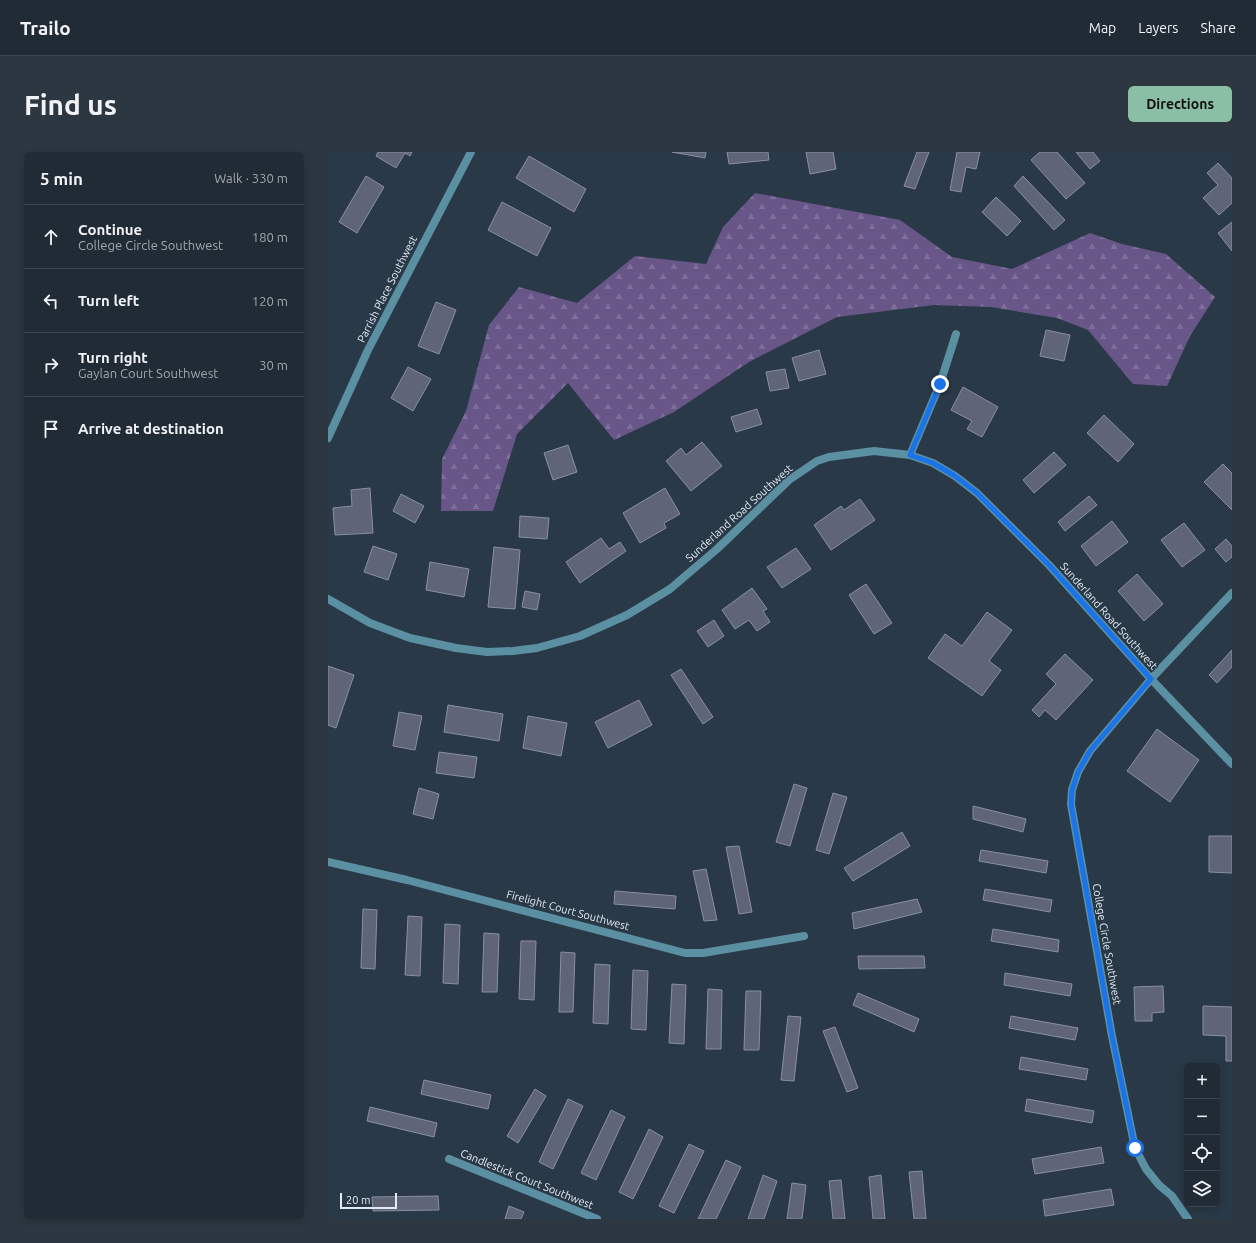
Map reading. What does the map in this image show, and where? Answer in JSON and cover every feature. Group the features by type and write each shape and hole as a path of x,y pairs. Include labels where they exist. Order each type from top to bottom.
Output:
{"street":[{"name":"Parrish Place Southwest","path":"328,438 368,350 471,152"},
{"path":"910,455 940,384 956,334"},
{"name":"Sunderland Road Southwest","path":"328,599 370,623 410,638 456,648 487,652 537,648 580,636 627,615 670,589 717,549 789,480 817,461 829,457 874,451 910,455 933,463 955,476 977,493 1049,565 1151,679 1232,764"},
{"name":"College Circle Southwest","path":"1188,1219 1172,1196 1159,1185 1146,1169 1135,1148 1112,1036 1071,804 1072,790 1078,772 1090,751 1151,679 1232,593"},
{"name":"Firelight Court Southwest","path":"328,862 407,880 685,953 704,953 804,936"},
{"name":"Candlestick Court Southwest","path":"449,1159 597,1219"}],"green space":[{"path":"755,193 900,220 952,257 1012,269 1090,233 1122,244 1166,254 1215,297 1190,336 1167,386 1133,384 1088,330 1057,318 991,307 934,305 837,317 749,362 674,412 614,440 568,383 517,434 493,511 441,511 442,459 466,411 489,325 519,287 577,303 635,256 706,264 723,227"}],"building":[{"path":"378,152 412,152 410,156 405,153 396,168 376,156"},
{"path":"672,152 706,152 705,158"},
{"path":"727,152 768,152 769,160 729,164"},
{"path":"806,152 833,152 836,169 810,174"},
{"path":"917,152 929,152 915,189 904,186"},
{"path":"957,152 980,152 976,169 966,167 961,192 950,190"},
{"path":"1040,152 1057,152 1085,183 1066,199 1031,160"},
{"path":"1076,152 1093,152 1100,161 1090,169"},
{"path":"529,156 586,189 574,212 516,178"},
{"path":"1218,163 1232,178 1232,203 1219,215 1203,198 1218,185 1207,173"},
{"path":"366,176 384,187 357,233 339,222"},
{"path":"1023,176 1065,220 1054,230 1014,186"},
{"path":"996,197 1021,221 1007,236 982,212"},
{"path":"502,202 551,228 537,256 488,230"},
{"path":"1232,222 1232,251 1218,233"},
{"path":"436,302 456,310 439,354 418,346"},
{"path":"1046,330 1070,335 1064,361 1040,356"},
{"path":"819,350 826,374 799,381 792,358"},
{"path":"408,367 431,379 413,411 391,398"},
{"path":"785,369 789,388 770,391 766,372"},
{"path":"963,387 998,407 982,437 967,429 972,421 951,410"},
{"path":"757,409 762,424 736,432 731,417"},
{"path":"1104,415 1134,444 1118,462 1087,433"},
{"path":"702,442 722,466 691,491 666,461 681,448 686,455"},
{"path":"568,445 577,472 553,480 544,453"},
{"path":"1054,452 1066,465 1034,493 1023,480"},
{"path":"1223,464 1232,473 1232,510 1204,482"},
{"path":"370,488 373,533 335,535 333,508 352,506 351,490"},
{"path":"665,488 680,514 664,523 666,528 640,543 623,513"},
{"path":"401,494 424,506 415,523 393,511"},
{"path":"1089,496 1097,505 1065,531 1058,522"},
{"path":"860,499 875,520 831,550 814,525 841,506 844,510"},
{"path":"520,516 549,518 547,539 519,537"},
{"path":"1112,521 1128,542 1096,566 1081,546"},
{"path":"1184,523 1205,550 1182,567 1161,540"},
{"path":"601,538 609,549 620,542 626,551 580,583 566,562"},
{"path":"1226,539 1232,546 1232,557 1226,562 1215,549"},
{"path":"373,546 397,554 388,580 364,572"},
{"path":"494,547 520,550 515,609 488,607"},
{"path":"796,548 811,569 782,588 767,567"},
{"path":"430,562 469,569 464,597 426,590"},
{"path":"1137,574 1163,604 1144,621 1118,591"},
{"path":"866,584 892,623 874,634 849,595"},
{"path":"752,588 767,609 763,611 770,622 757,631 749,620 735,629 722,610"},
{"path":"525,591 540,594 537,610 522,607"},
{"path":"987,612 1012,630 989,661 1001,670 982,696 928,658 945,634 962,646"},
{"path":"714,620 724,636 708,647 697,631"},
{"path":"1232,650 1232,667 1217,683 1209,675"},
{"path":"1065,654 1093,680 1056,720 1045,710 1039,717 1032,710 1056,684 1046,674"},
{"path":"328,666 354,675 336,728 328,725"},
{"path":"681,669 713,717 703,724 671,675"},
{"path":"639,700 652,725 608,748 595,722"},
{"path":"448,705 503,714 499,741 444,732"},
{"path":"399,712 422,716 415,750 393,746"},
{"path":"528,716 567,723 561,756 523,748"},
{"path":"1157,729 1199,760 1170,802 1127,771"},
{"path":"439,752 477,757 474,778 436,773"},
{"path":"794,784 807,788 790,846 776,842"},
{"path":"419,788 439,794 433,819 413,814"},
{"path":"833,793 847,797 829,854 816,850"},
{"path":"973,806 1026,819 1023,832 973,819"},
{"path":"902,832 910,846 853,881 844,868"},
{"path":"1209,836 1232,836 1232,873 1209,872"},
{"path":"739,846 752,912 739,914 726,847"},
{"path":"981,850 1048,861 1046,873 979,861"},
{"path":"706,869 717,920 704,921 693,871"},
{"path":"985,889 1052,900 1050,912 983,900"},
{"path":"615,891 676,896 675,909 614,904"},
{"path":"917,899 922,912 854,929 852,913"},
{"path":"363,909 377,910 375,969 361,968"},
{"path":"408,916 422,917 420,976 405,975"},
{"path":"445,924 460,925 458,984 443,983"},
{"path":"993,929 1059,940 1058,952 991,941"},
{"path":"484,933 499,934 497,992 482,992"},
{"path":"521,941 536,941 534,1000 519,999"},
{"path":"561,952 575,953 573,1012 559,1012"},
{"path":"858,956 924,956 925,968 859,969"},
{"path":"595,964 610,965 608,1024 593,1023"},
{"path":"633,970 648,971 646,1030 631,1029"},
{"path":"1005,973 1072,984 1070,996 1004,985"},
{"path":"672,984 686,985 684,1044 669,1043"},
{"path":"1163,986 1164,1012 1152,1013 1152,1021 1135,1021 1134,987"},
{"path":"708,989 722,990 721,1049 706,1049"},
{"path":"746,991 761,991 759,1050 744,1050"},
{"path":"858,993 919,1019 914,1032 853,1005"},
{"path":"1203,1006 1232,1007 1232,1061 1226,1061 1226,1036 1203,1035"},
{"path":"788,1016 801,1017 794,1081 781,1080"},
{"path":"1011,1016 1078,1028 1075,1040 1009,1028"},
{"path":"835,1027 858,1088 847,1092 823,1031"},
{"path":"1021,1057 1088,1069 1086,1080 1019,1069"},
{"path":"424,1080 491,1095 488,1109 421,1094"},
{"path":"535,1089 546,1096 518,1143 507,1136"},
{"path":"568,1099 583,1106 553,1169 539,1162"},
{"path":"1027,1099 1094,1111 1092,1123 1025,1111"},
{"path":"370,1107 437,1123 434,1137 367,1121"},
{"path":"611,1110 625,1117 596,1180 581,1173"},
{"path":"649,1129 663,1137 633,1199 619,1192"},
{"path":"689,1144 704,1151 674,1213 659,1206"},
{"path":"1101,1147 1104,1163 1035,1174 1032,1159"},
{"path":"726,1160 741,1167 716,1219 698,1219"},
{"path":"922,1171 926,1219 914,1219 909,1172"},
{"path":"763,1175 777,1181 764,1219 748,1219"},
{"path":"881,1175 885,1219 873,1219 869,1177"},
{"path":"841,1180 845,1219 833,1219 829,1181"},
{"path":"792,1183 806,1185 802,1219 787,1219"},
{"path":"1111,1189 1114,1205 1045,1216 1043,1200"},
{"path":"438,1196 439,1210 373,1211 372,1197"},
{"path":"509,1206 524,1212 521,1219 505,1219"}],"route":[{"path":"940,384 910,455 933,463 955,476 977,493 1049,565 1151,679 1090,751 1078,772 1072,790 1071,804 1112,1036 1135,1148"}]}
